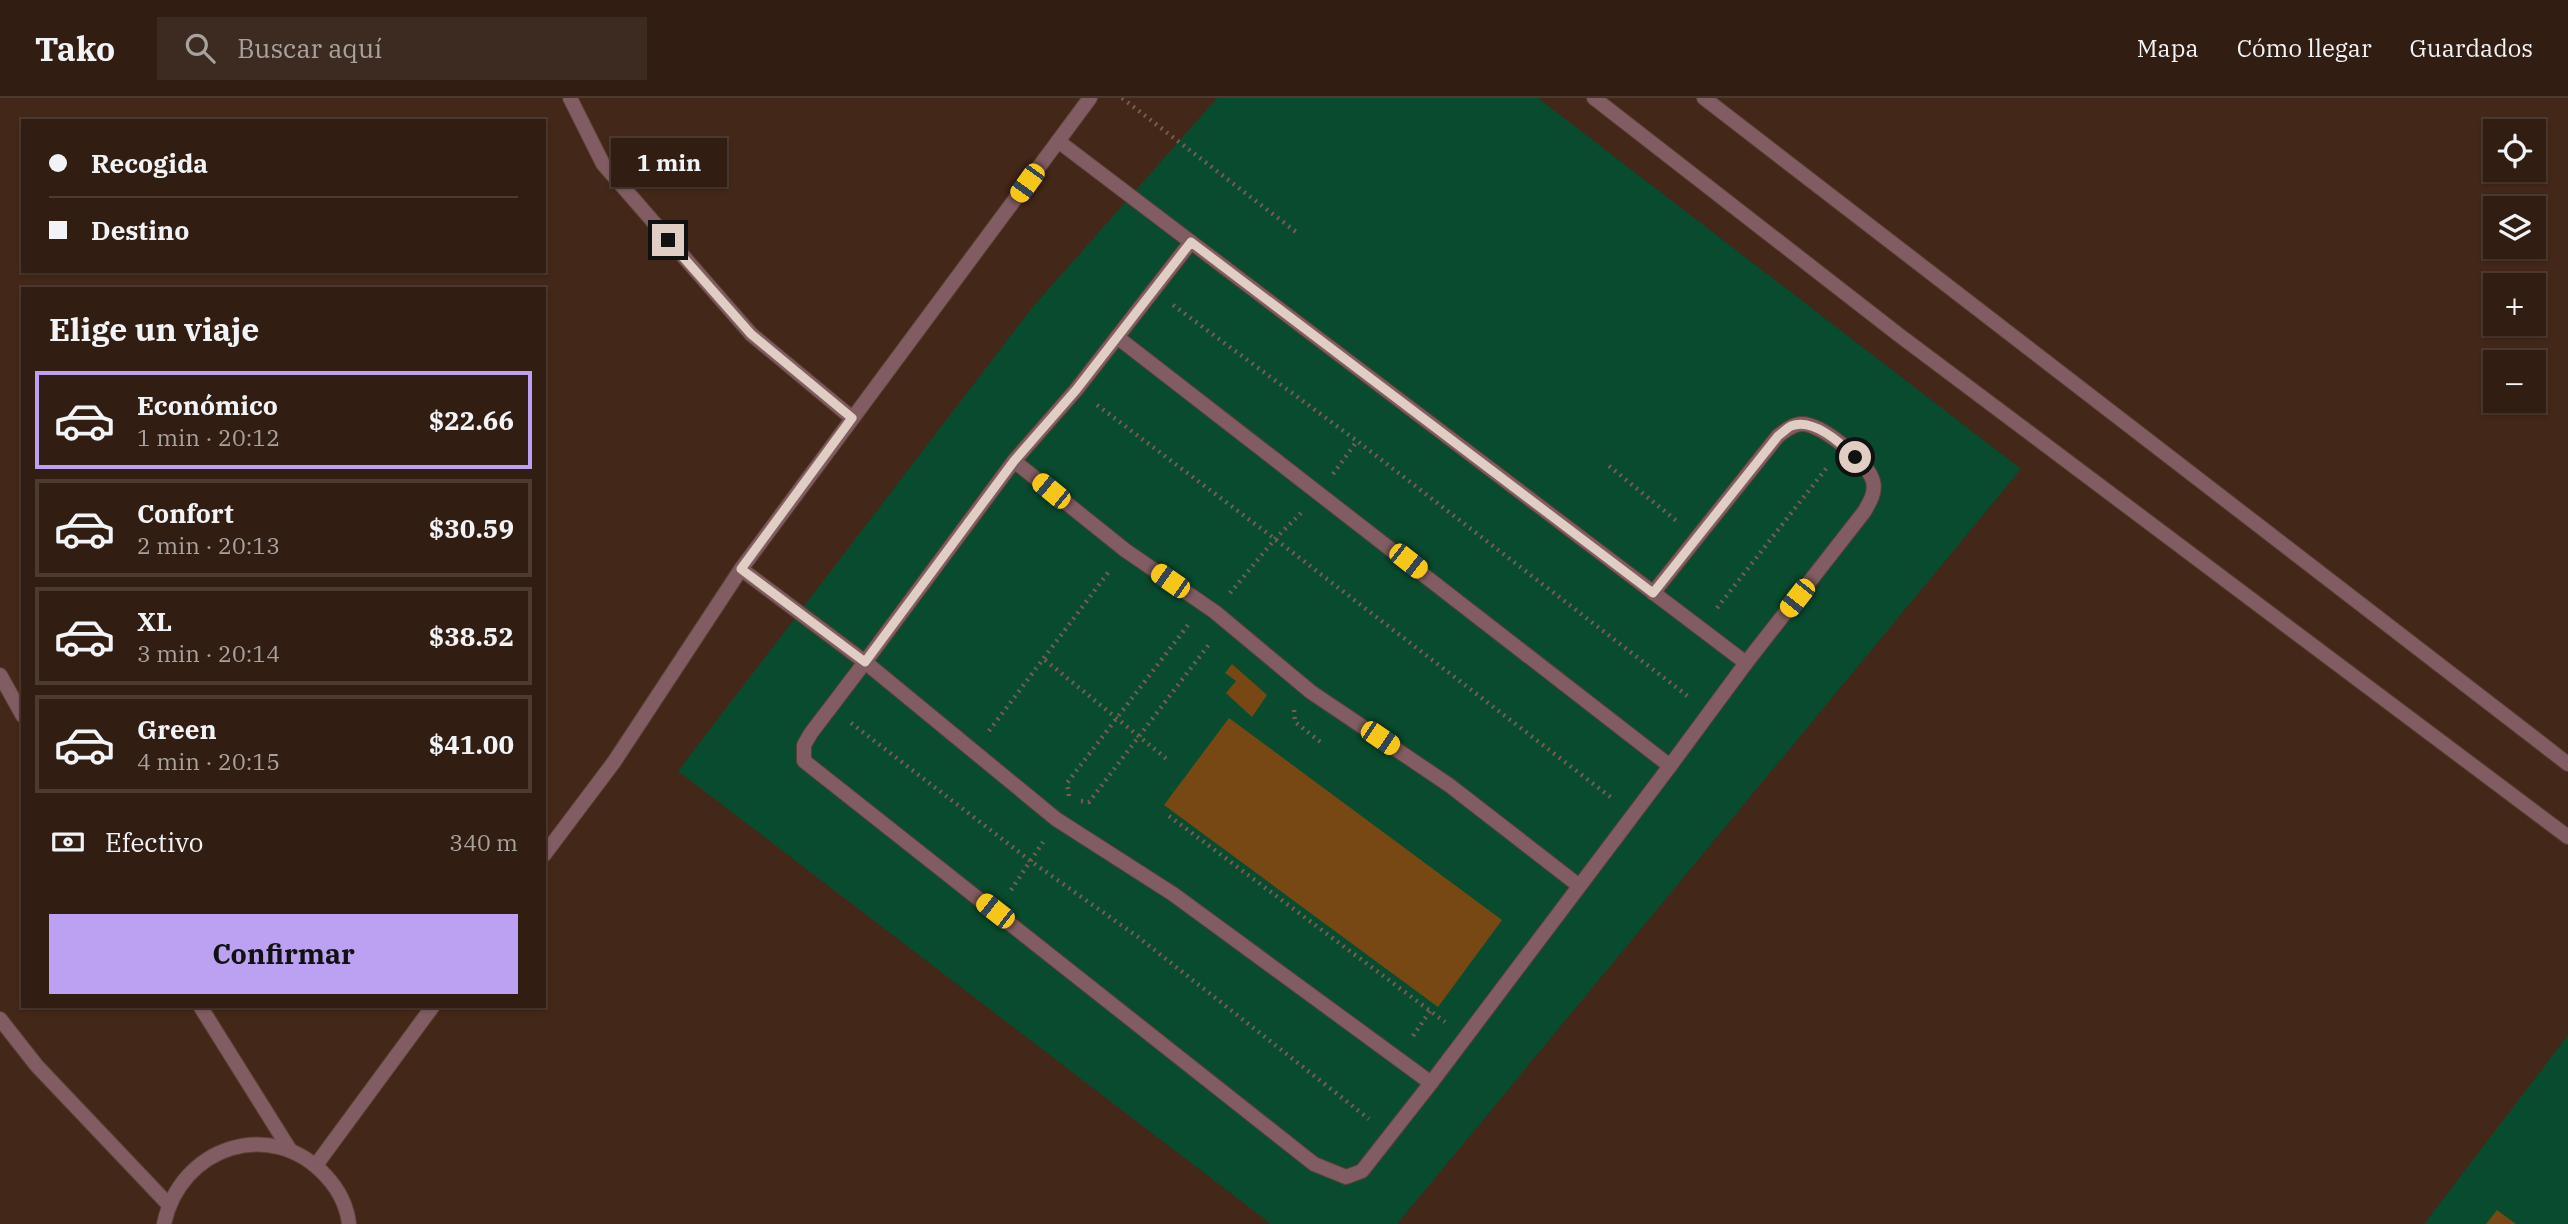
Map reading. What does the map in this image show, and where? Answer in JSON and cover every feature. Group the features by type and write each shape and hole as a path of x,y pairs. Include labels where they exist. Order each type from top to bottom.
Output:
{"street":[{"path":"570,98 603,164 751,334 852,418"},
{"path":"546,852 614,762 741,569 1090,98"},
{"path":"1594,98 1899,335 2568,836"},
{"path":"1704,98 2568,764"},
{"path":"1058,141 1746,663"},
{"path":"1191,242 1076,390 1014,461 804,745 804,761 1314,1164 1346,1177 1362,1171 1746,663 1864,512 1872,498 1874,483 1867,467 1844,446 1814,427 1802,424 1791,426 1778,436 1653,593"},
{"path":"1117,337 1670,766"},
{"path":"1014,461 1125,550 1214,612 1311,692 1449,785 1578,885"},
{"path":"741,569 865,662 1056,819 1172,894 1431,1083"},
{"path":"0,675 21,712"},
{"path":"201,1008 290,1150"},
{"path":"316,1165 432,1008"},
{"path":"0,1019 37,1066 168,1204"},
{"path":"164,1224 168,1204 183,1179 205,1159 232,1147 261,1144 290,1150 316,1165 336,1187 349,1224"}],"path":[{"path":"1122,98 1296,232"},
{"path":"1153,289 1357,441 1710,713"},
{"path":"1076,390 1276,539 1633,814"},
{"path":"1199,630 1276,539 1320,493 1357,441"},
{"path":"1700,629 1844,446"},
{"path":"1609,466 1697,538"},
{"path":"973,752 1045,660 1125,550"},
{"path":"1189,624 1199,630 1213,639 1089,802 1070,800 1068,783 1189,624"},
{"path":"1045,660 1168,760"},
{"path":"830,708 1032,862 1138,937 1389,1136"},
{"path":"1294,708 1295,722 1323,744"},
{"path":"1169,817 1465,1038"},
{"path":"995,911 1032,862 1056,819"}],"green space":[{"path":"1217,98 1538,98 2021,469 1397,1224 1271,1224 678,771 1031,309"},
{"path":"2568,1035 2568,1224 2424,1224"}],"building":[{"path":"1232,664 1267,695 1252,717 1226,693 1236,681 1225,673"},
{"path":"1229,718 1502,920 1438,1007 1164,805"},
{"path":"2497,1210 2516,1224 2486,1224"}],"route":[{"path":"668,240 751,334 852,418 741,569 865,662 1014,461 1076,390 1191,242 1653,593 1778,436 1791,426 1802,424 1814,427 1844,446 1855,457"}]}
